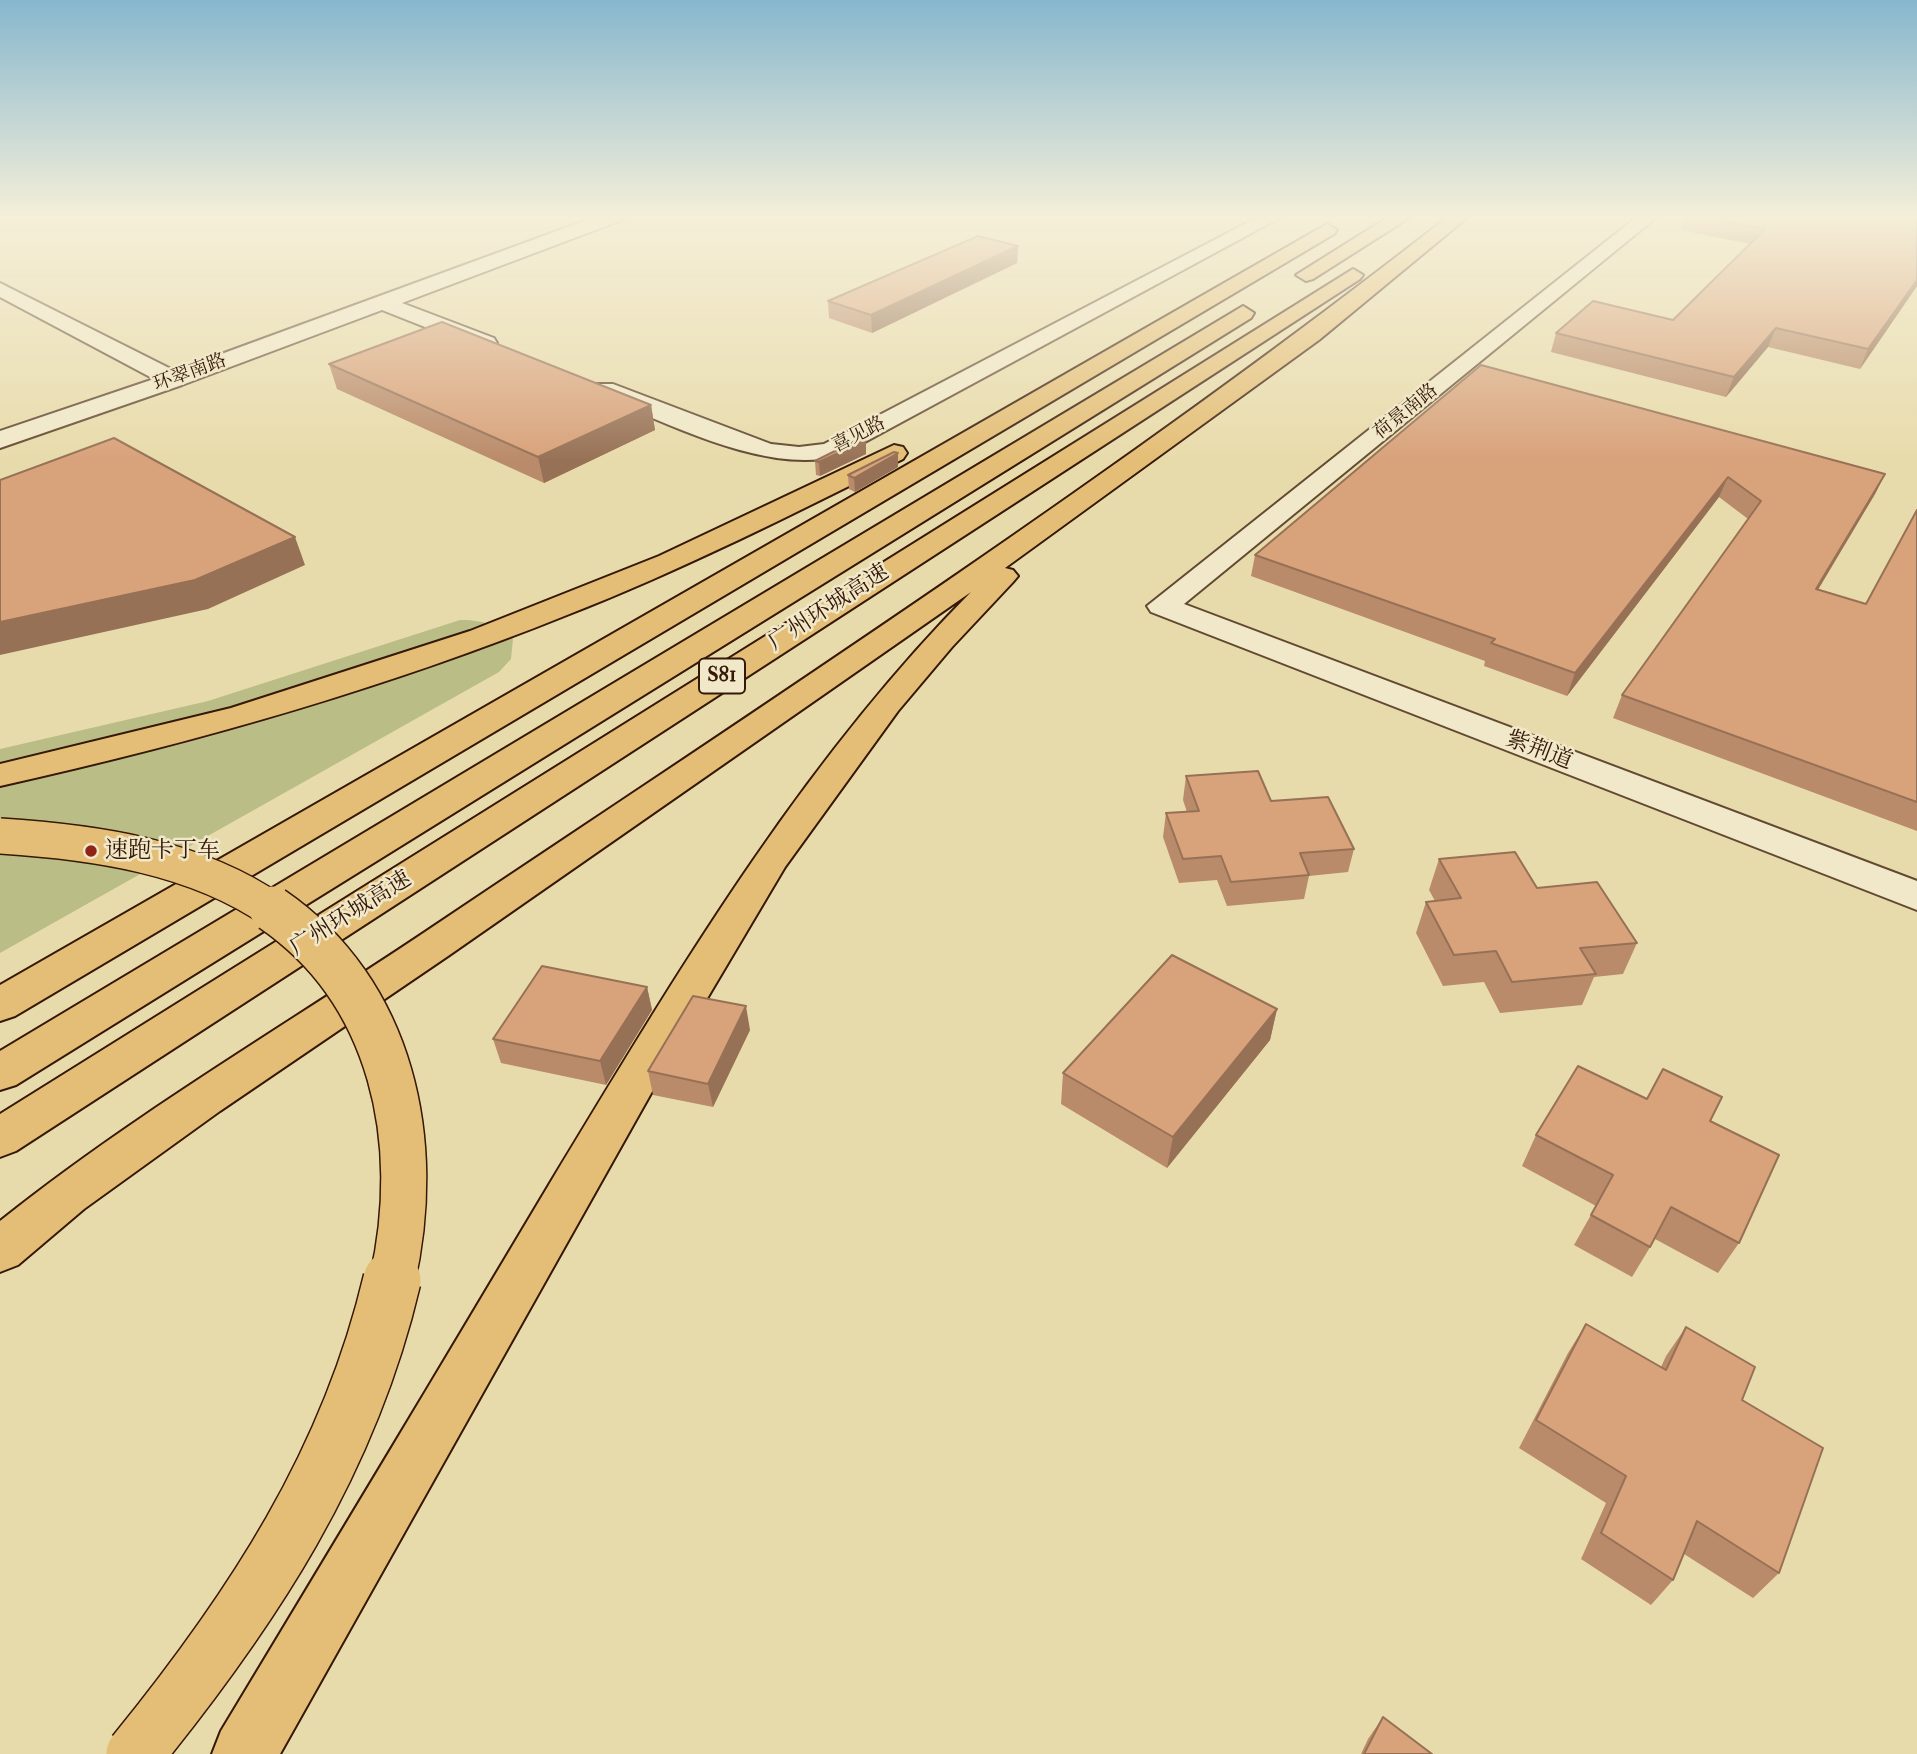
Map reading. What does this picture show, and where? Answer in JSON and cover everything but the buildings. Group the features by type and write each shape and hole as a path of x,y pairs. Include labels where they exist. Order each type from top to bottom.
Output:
{"highway":[{"path":"944,428 1195,298"},
{"path":"0,1005 1211,298"},
{"name":"广州环城高速","path":"0,1073 1269,298"},
{"name":"广州环城高速","path":"0,1138 1317,298"},
{"path":"0,1250 66,1195 204,1098 434,946 1123,471 1311,335 1358,298"},
{"path":"0,775 218,722 472,641 670,561 909,445"},
{"path":"244,1754 638,1076 786,838 856,741 941,640 1045,535 1123,471"},
{"path":"0,836 76,843 147,857 197,872 262,903 317,945 351,986 380,1039 398,1102 404,1178 400,1228 387,1304 359,1394 313,1496 276,1559 214,1651 135,1754"}],"street":[{"path":"17,298 174,380"},
{"name":"环翠南路","path":"0,440 174,380 391,298"},
{"name":"喜见路","path":"586,382 766,451 799,455 830,452 1119,298"},
{"name":"荷景南路","path":"1162,606 1547,298"},
{"path":"380,302 509,352"},
{"name":"紫荆道","path":"1162,606 1917,896"}],"green space":[{"name":"速跑卡丁车","path":"460,620 489,624 503,630 513,639 511,659 499,672 0,953 0,749 208,701"}],"place":[{"name":"速跑卡丁车","path":"91,851"}]}
